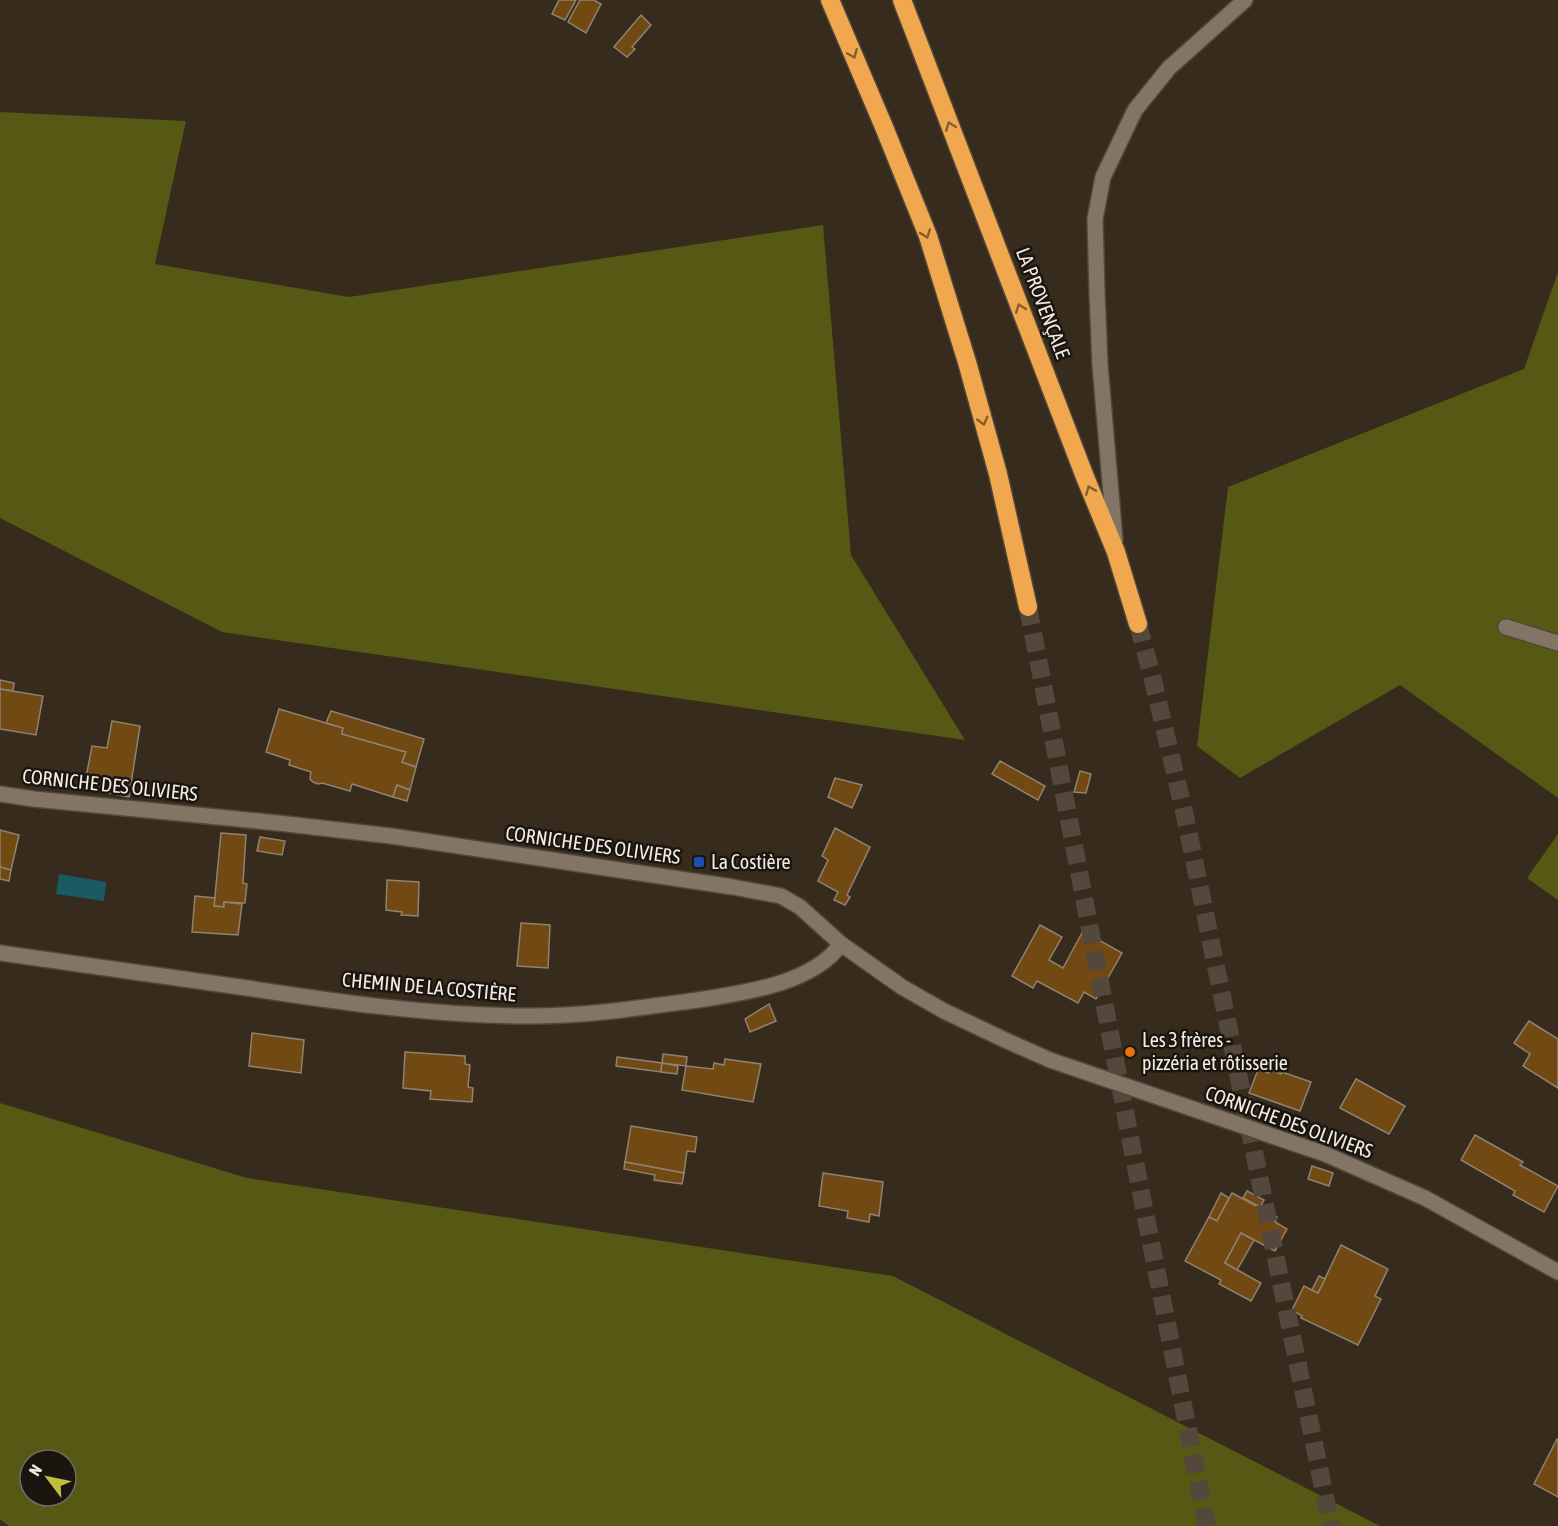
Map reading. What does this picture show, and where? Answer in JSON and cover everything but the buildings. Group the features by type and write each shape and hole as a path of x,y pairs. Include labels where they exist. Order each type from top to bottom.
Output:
{"highway":[{"path":"830,0 927,236 967,362 995,463 1028,607"},
{"name":"LA PROVENÇALE","path":"902,0 1116,552 1138,624"}],"street":[{"path":"1116,552 1096,292 1095,219 1103,177 1135,110 1169,68 1245,0"},
{"path":"1506,627 1558,643"},
{"name":"CORNICHE DES OLIVIERS","path":"0,794 391,836 761,891 781,896 800,907 841,944 912,993 1005,1041 1050,1060 1325,1154 1425,1198 1558,1272"},
{"name":"CHEMIN DE LA COSTIÈRE","path":"0,953 358,1005 433,1012 561,1016 627,1010 749,992 801,975 834,954 841,944"}],"shaded area":[{"path":"0,112 186,121 155,264 349,297 823,225 851,555 965,740 222,632 0,518"},
{"path":"1558,272 1558,798 1400,685 1240,778 1197,746 1228,487 1524,369"},
{"path":"1558,834 1558,900 1527,878"},
{"path":"0,1103 247,1178 893,1276 1380,1526 9,1526 0,1519"}],"water":[{"path":"59,874 106,882 104,901 56,894"}],"tunnel":[{"path":"1028,607 1207,1526"},
{"path":"1138,624 1185,816 1331,1526"}],"place":[{"name":"La Costière","path":"699,862"},
{"name":"Les 3 frères - pizzéria et rôtisserie","path":"1130,1052"}]}
